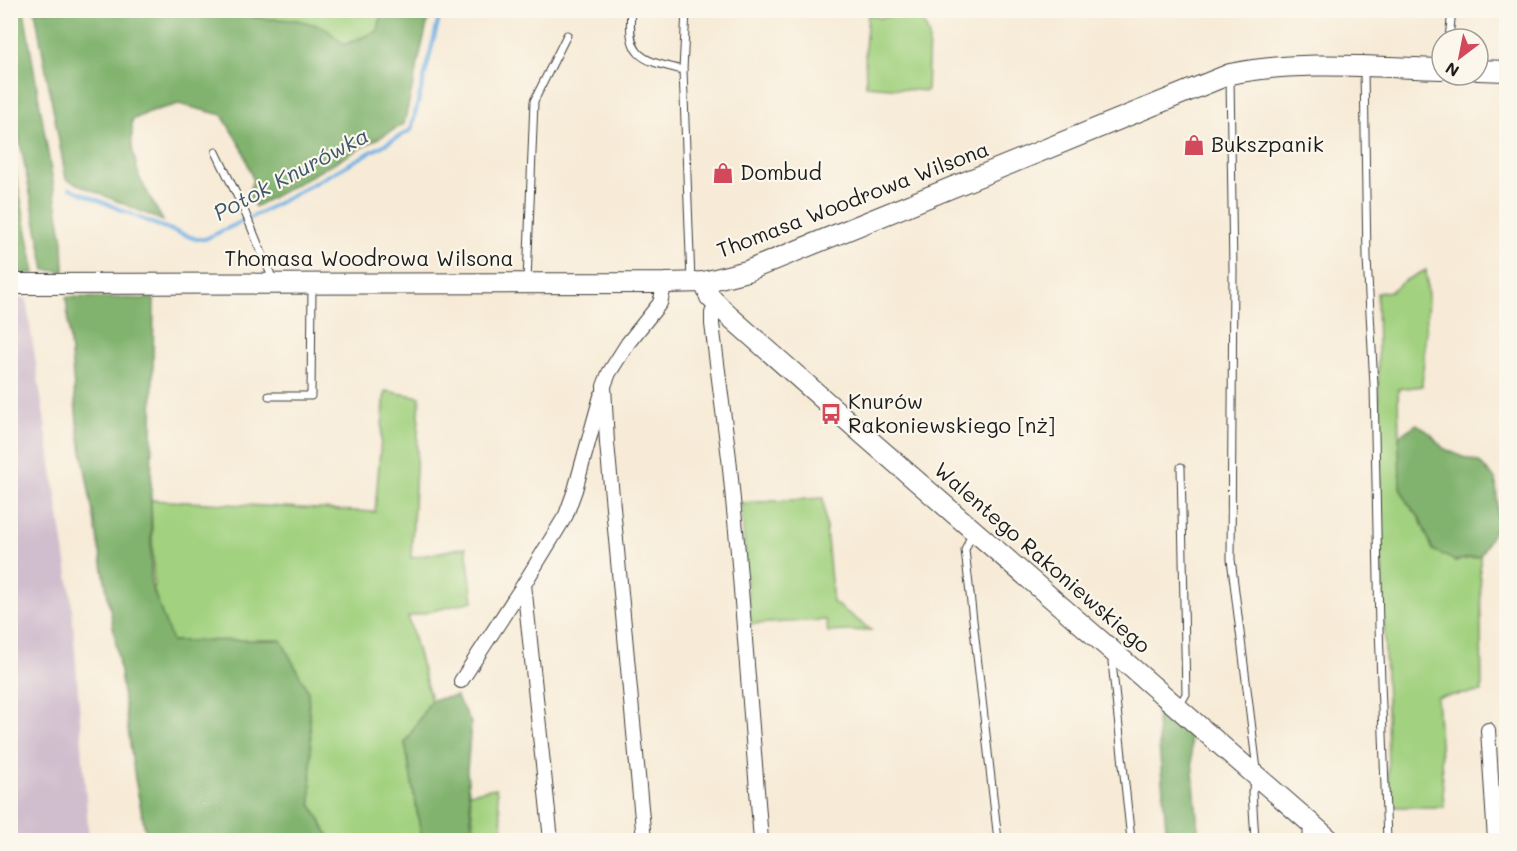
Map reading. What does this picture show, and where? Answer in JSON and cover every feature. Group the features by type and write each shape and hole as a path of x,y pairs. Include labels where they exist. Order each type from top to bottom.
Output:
{"street":[{"name":"Thomasa Woodrowa Wilsona","path":"10,284 698,282 747,271 1230,74 1258,69 1283,68 1430,69"},
{"path":"1490,70 1506,71"},
{"name":"Walentego Rakoniewskiego","path":"698,282 717,304 1330,840"},
{"path":"461,681 566,515 609,373 628,343 660,303 665,283"},
{"path":"717,304 712,313 712,324 736,529 760,840"},
{"path":"604,386 607,443 644,840"},
{"path":"524,584 551,840"},
{"path":"1488,730 1496,840"}],"lane":[{"path":"631,10 630,24 638,54 646,60 683,70"},
{"path":"686,10 683,70 698,282"},
{"path":"1450,27 1452,10"},
{"path":"526,284 534,101 567,35"},
{"path":"1364,67 1367,258 1374,386 1379,627 1387,840"},
{"path":"1230,74 1233,270 1230,560 1258,778 1252,792 1255,840"},
{"path":"216,152 244,210 271,275 272,283"},
{"path":"269,396 311,396 312,283"},
{"path":"1178,708 1186,694 1181,467"},
{"path":"974,530 964,550 998,840"},
{"path":"1118,656 1112,662 1131,840"},
{"path":"1307,820 1307,840"}],"shaded area":[{"path":"26,298 71,595 89,840 11,840 10,299"}],"green space":[{"path":"10,11 24,11 63,242 64,271 45,270 11,96"},
{"path":"35,11 117,11 149,14 149,11 217,11 267,19 297,20 324,27 344,45 378,31 382,11 430,11 404,124 255,207 248,193 253,180 243,150 222,115 179,104 149,112 132,120 132,147 139,177 163,221 66,179"},
{"path":"217,11 382,11 378,31 343,45 297,20 267,19"},
{"path":"905,11 918,11 929,35 927,91 866,86 865,48 868,14 881,18"},
{"path":"11,150 35,273 11,274"},
{"path":"1426,270 1428,299 1422,386 1398,389 1400,487 1407,502 1455,561 1480,556 1482,692 1437,697 1444,807 1391,807 1388,781 1381,552 1377,293 1391,291 1404,281"},
{"path":"66,297 154,299 151,584 172,641 281,640 308,691 311,804 331,840 147,840 135,779 115,637 77,423"},
{"path":"385,391 420,397 411,558 466,547 473,601 408,617 431,700 405,743 422,840 331,840 311,804 281,640 171,641 154,592 151,500 375,512"},
{"path":"1417,424 1431,434 1443,448 1479,462 1496,480 1498,523 1480,556 1455,561 1433,550 1419,517 1407,502 1400,487 1399,436"},
{"path":"823,498 833,602 871,630 828,632 826,620 750,624 741,503"},
{"path":"456,696 471,723 467,771 473,840 422,840 405,743 431,700"},
{"path":"1155,696 1189,726 1199,840 1167,840"},
{"path":"496,788 505,840 476,840 469,793"}],"waterway":[{"name":"Potok Knurówka","path":"70,188 196,239 205,239 260,213 411,130 441,10"}],"place":[{"name":"Bukszpanik","path":"1194,145"},
{"name":"Dombud","path":"723,173"},
{"name":"Knurów Rakoniewskiego [nż]","path":"831,414"}]}
